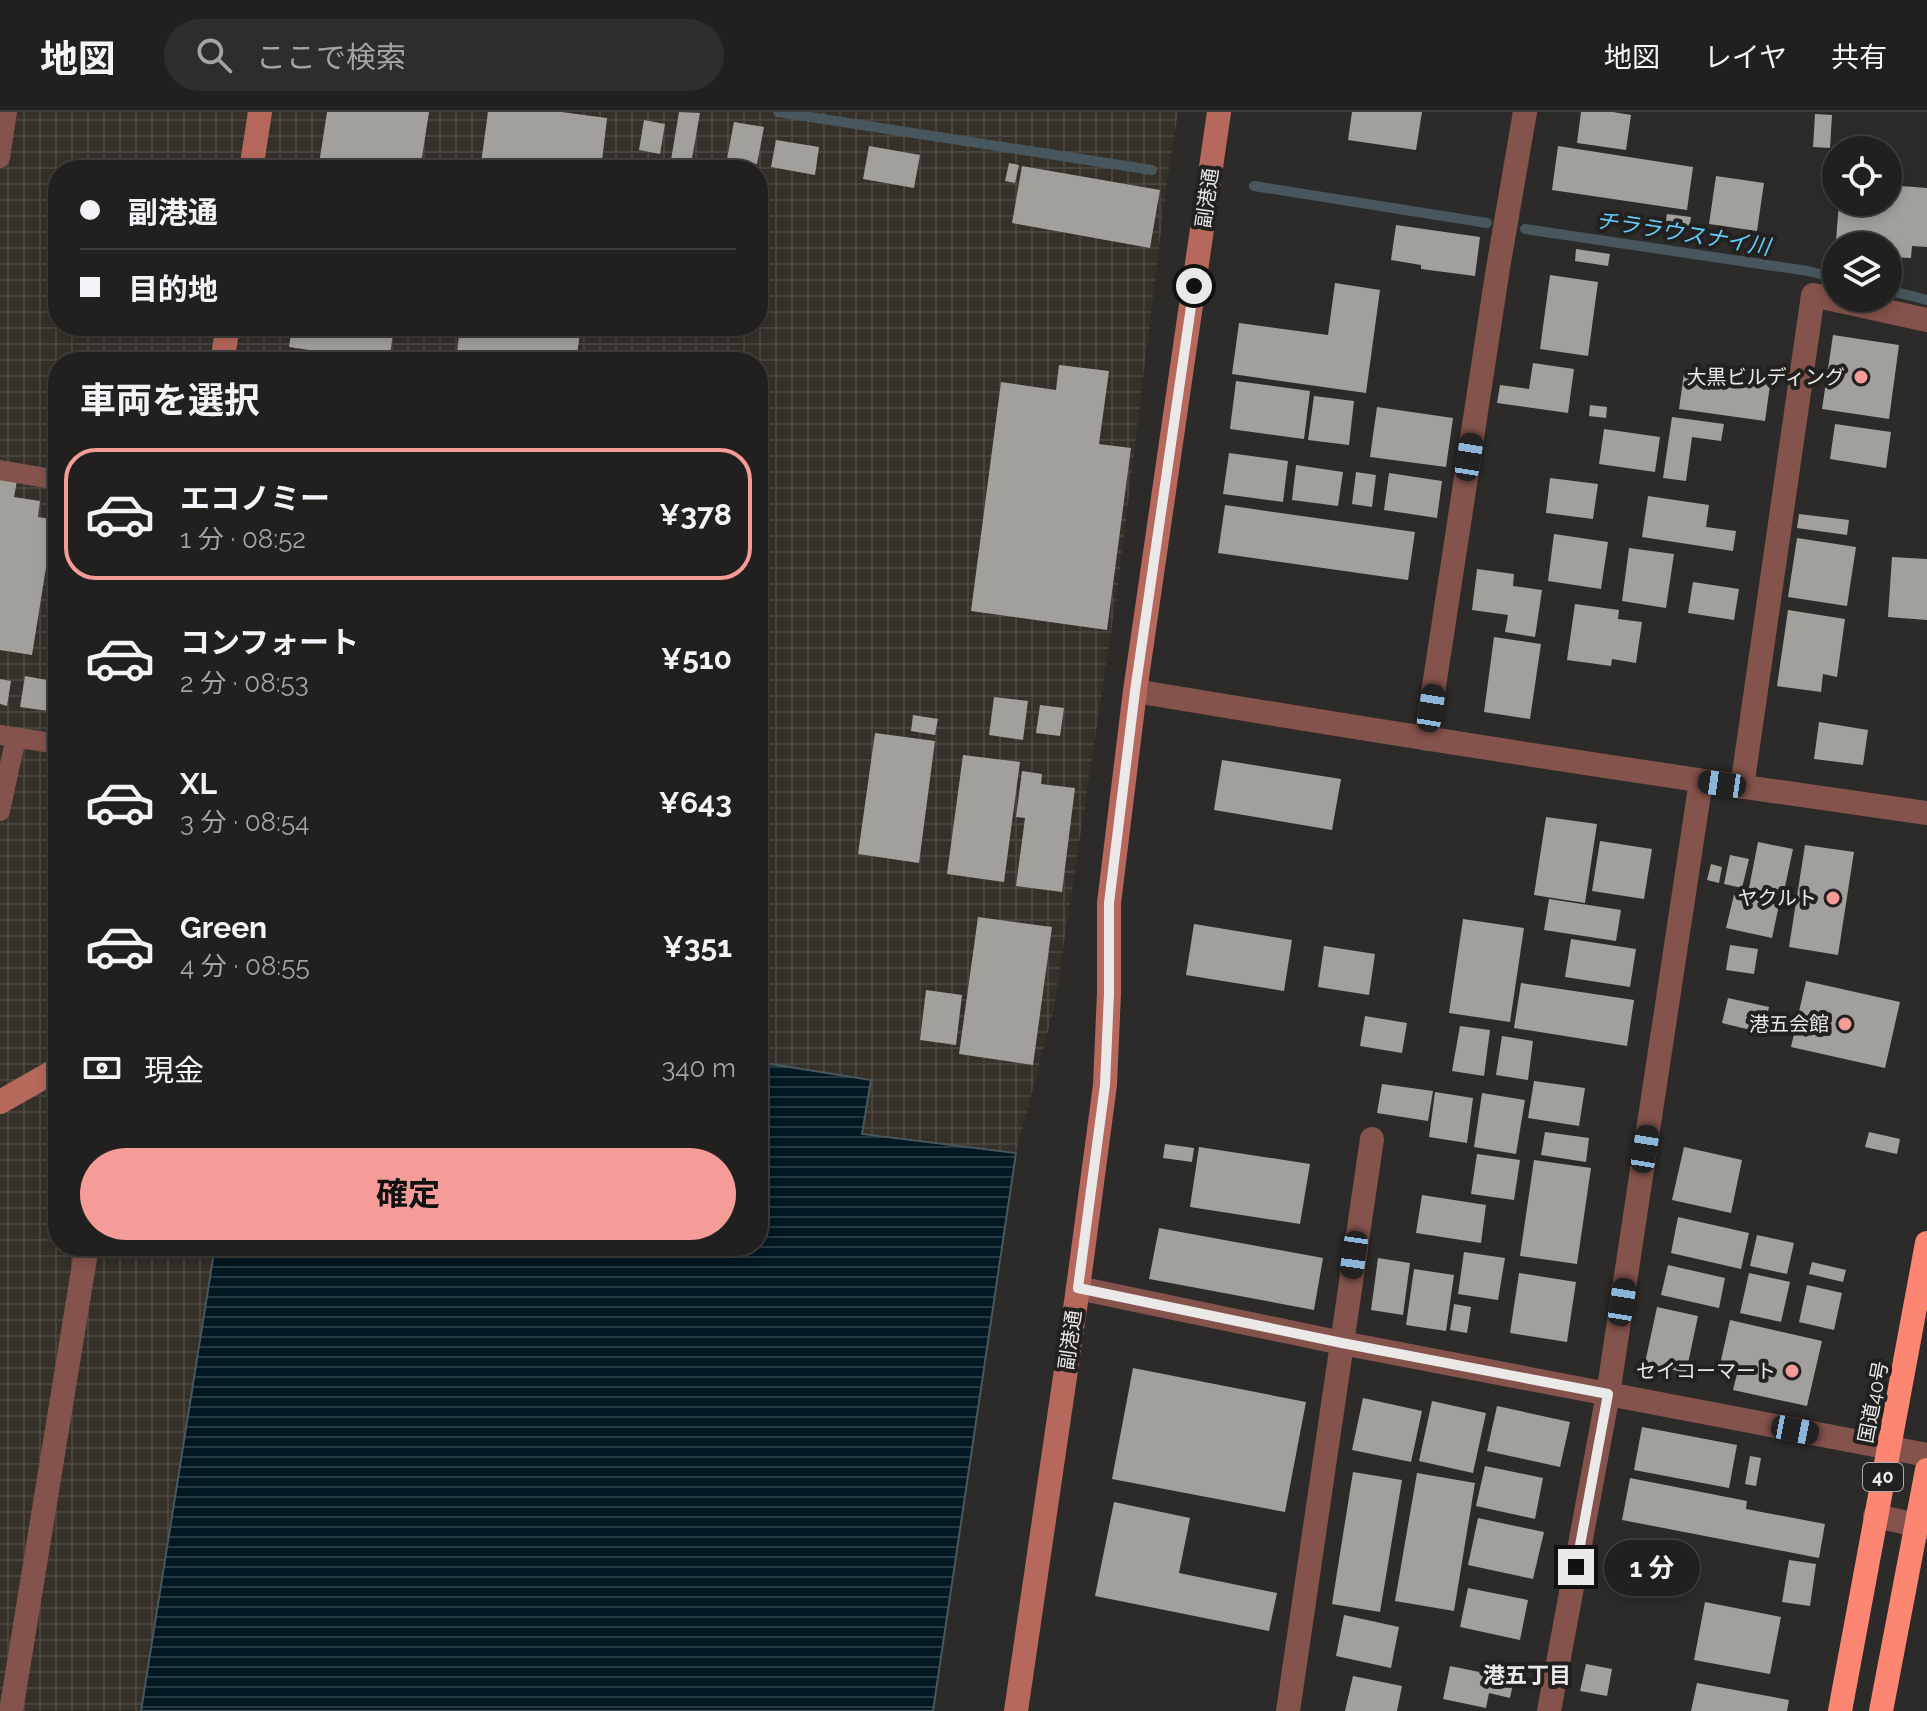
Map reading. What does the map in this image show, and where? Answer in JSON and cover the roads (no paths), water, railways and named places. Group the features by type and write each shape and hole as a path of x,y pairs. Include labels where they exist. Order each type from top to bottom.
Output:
{"highway":[{"name":"国道40号","path":"1840,1711 1927,1243"},
{"name":"40","path":"1881,1711 1921,1526 1927,1470"}],"street":[{"path":"253,160 260,112"},
{"name":"副港通","path":"1016,1711 1105,1085 1109,903 1135,691 1219,112"},
{"path":"1426,739 1525,112"},
{"path":"1742,787 1813,295 1927,320"},
{"path":"1135,691 1426,739 1927,813"},
{"path":"1549,1711 1608,1394 1701,781"},
{"path":"0,1102 48,1075"},
{"path":"1288,1711 1372,1139"},
{"path":"11,1711 85,1256"},
{"path":"1078,1288 1342,1343 1927,1455"},
{"path":"1875,1516 1921,1526"}],"lane":[{"path":"0,158 7,112"},
{"path":"0,470 48,478"},
{"path":"0,811 8,736 48,742"}],"water":[{"path":"768,1064 871,1080 862,1134 1016,1153 933,1711 141,1711 213,1256 768,1256"}],"waterway":[{"name":"チララウスナイ川","path":"778,112 1152,170"},
{"name":"チララウスナイ川","path":"1254,186 1487,223"},
{"name":"チララウスナイ川","path":"1525,229 1822,274"},
{"name":"チララウスナイ川","path":"1902,294 1927,300"}],"place":[{"name":"大黒ビルディング","path":"1861,377"},
{"name":"ヤクルト","path":"1833,898"},
{"name":"港五会館","path":"1845,1024"},
{"name":"セイコーマート","path":"1792,1371"}],"district":[{"name":"港五丁目","path":"1527,1675"}]}
